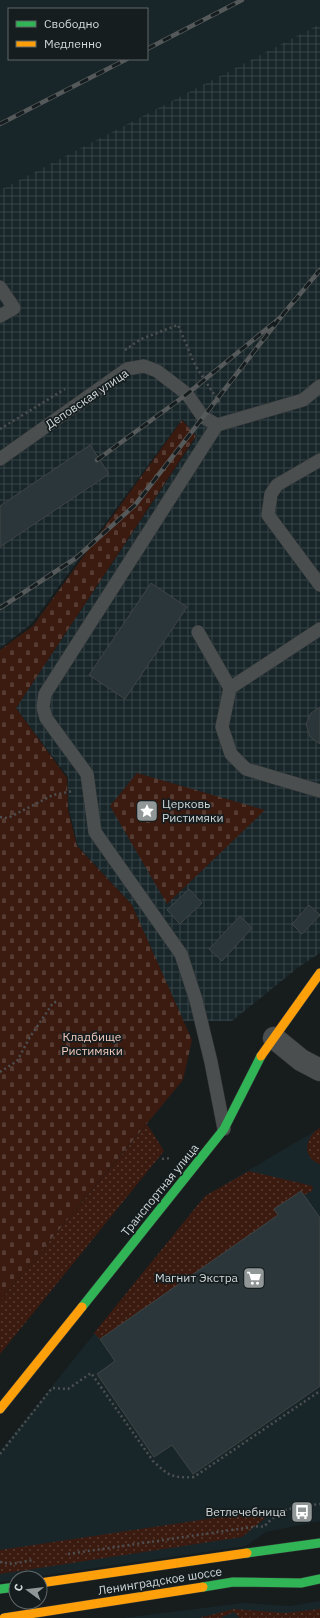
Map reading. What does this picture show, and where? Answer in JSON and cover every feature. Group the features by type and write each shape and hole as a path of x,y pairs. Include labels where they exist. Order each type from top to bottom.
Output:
{"main road":[{"name":"Транспортная улица","path":"0,1409 224,1129 263,1053 320,973"},
{"name":"Ленинградское шоссе","path":"48,1582 320,1543"},
{"name":"Ленинградское шоссе","path":"4,1618 233,1582 300,1583 320,1579"}],"street":[{"path":"274,1038 301,1060 320,1070"}],"lane":[{"path":"0,287 14,308 0,316"},
{"name":"Деповская улица","path":"0,459 127,369 144,366 157,371 187,394 203,417 217,425"},
{"path":"224,1129 199,1014 181,954 95,832 87,774 46,718 43,707 45,694 217,425 303,400 320,386"},
{"path":"320,460 277,485 271,494 268,515 320,585"},
{"path":"230,688 320,629"},
{"path":"198,632 230,688 222,727 231,754 246,769 320,791"}],"path":[{"path":"0,817 8,818 53,795 89,788"},
{"path":"0,1072 17,1061 30,1037 53,1003 58,1001"},
{"path":"0,1454 52,1388 68,1389 91,1373 124,1415 153,1461 166,1472 178,1478 194,1477 320,1391"},
{"path":"66,1555 251,1527 264,1527 274,1515 285,1510 320,1504"},
{"path":"0,1562 12,1564 35,1560"}],"shaded area":[{"path":"0,0 320,0 320,24 0,190"},
{"path":"320,24 320,953 300,966 232,1021 183,1021 132,905 78,846 69,810 68,777 16,708 197,436 182,419 31,624 0,648 0,190"},
{"path":"320,1128 320,1521 266,1532 246,1546 48,1575 48,1570 8,1570 8,1581 0,1582 0,1451 205,1196"},
{"path":"320,1601 320,1618 123,1618 244,1603 291,1606"}],"green space":[{"name":"Кладбище Ристимяки","path":"182,420 196,436 16,708 67,778 68,810 77,846 132,905 192,1040 183,1080 0,1301 0,650 33,626"},
{"path":"137,773 265,810 167,904 110,806"},
{"path":"147,1124 164,1151 0,1354 0,1301"},
{"path":"320,1128 320,1164 310,1157 307,1147 311,1136"},
{"path":"249,1171 313,1186 312,1191 304,1195 301,1191 275,1209 278,1215 100,1339 94,1333 205,1196"},
{"path":"267,1510 269,1515 242,1537 26,1570 8,1570 8,1573 0,1574 0,1550"},
{"path":"234,1609 285,1613 320,1609 320,1618 240,1618 234,1612 220,1618 199,1618"}],"building":[{"path":"90,445 109,474 0,547 0,506"},
{"path":"151,583 187,607 125,699 89,675"},
{"path":"320,707 320,744 310,737 306,724 311,713"},
{"path":"189,889 202,903 180,924 167,910"},
{"path":"309,905 320,915 302,934 292,924"},
{"path":"240,916 252,928 222,961 209,949"},
{"name":"Магнит Экстра","path":"301,1191 320,1218 320,1386 193,1474 172,1445 154,1457 97,1374 115,1361 100,1339 278,1215 274,1209"},
{"path":"309,1508 310,1514 294,1517 293,1511"}],"railway":[{"path":"148,48 242,0"},
{"path":"0,124 125,60"},
{"path":"97,460 187,394 280,318 320,270"},
{"path":"0,608 76,558 135,505 280,318"}],"traffic: fast":[{"path":"82,1307 224,1129 261,1056"},
{"path":"247,1553 320,1543"},
{"path":"203,1587 233,1582 301,1583 320,1579"},
{"path":"0,1589 8,1588"}],"traffic: slow":[{"path":"261,1056 320,973"},
{"path":"0,1409 82,1307"},
{"path":"48,1582 247,1553"},
{"path":"4,1618 203,1587"}],"place":[{"name":"Церковь Ристимяки","path":"147,811"},
{"name":"Магнит Экстра","path":"254,1278"},
{"name":"Ветлечебница","path":"302,1512"}]}
